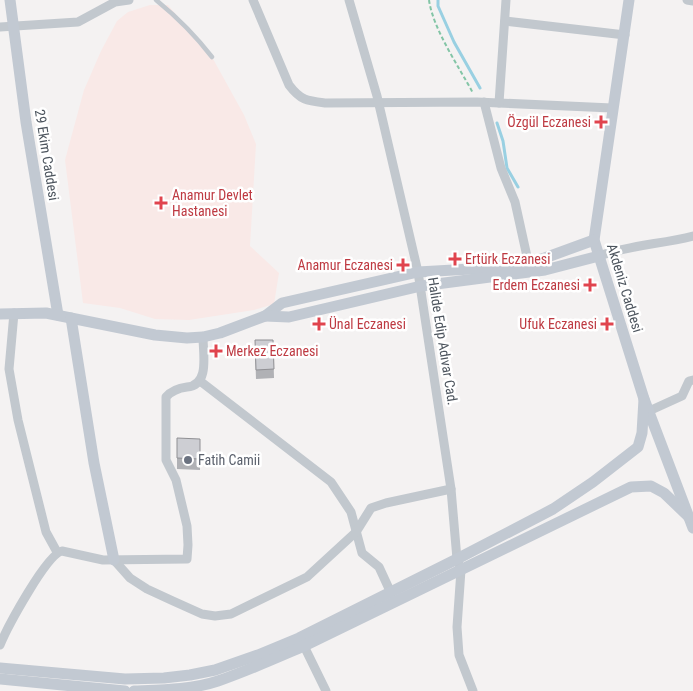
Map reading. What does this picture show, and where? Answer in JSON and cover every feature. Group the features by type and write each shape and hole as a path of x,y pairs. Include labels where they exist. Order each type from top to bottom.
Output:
{"street":[{"name":"29 Ekim Caddesi","path":"10,0 26,122 58,315"},
{"path":"0,28 78,22 115,2 128,0"},
{"path":"253,0 289,85 296,94 305,100 326,103 480,102 612,108"},
{"name":"Halide Edip Adıvar Cad.","path":"349,0 378,102 418,272 451,489 459,565 457,627 459,655 473,691"},
{"path":"499,103 506,0"},
{"name":"Akdeniz Caddesi","path":"629,0 594,240 644,399 692,520"},
{"path":"687,0 693,1"},
{"path":"505,21 625,34"},
{"path":"480,102 501,168 515,202 528,261"},
{"path":"265,316 289,317 420,286 545,270 599,256 614,250 693,236"},
{"path":"0,314 58,315 155,335 187,338 203,337 220,333 265,316 282,303 418,272 489,268 542,259 594,240"},
{"path":"14,313 9,369 18,420 46,532 57,552"},
{"path":"71,318 94,463 114,560 130,578 173,602 202,614 215,616 231,614 307,577 356,532 371,508 451,489"},
{"path":"0,645 50,558 57,552 62,550 103,560 188,559 187,526 176,480 166,460 166,396 180,388 193,387 200,381 204,373 203,337"},
{"path":"649,411 682,396 689,381 693,380"},
{"path":"200,381 331,482 351,512 362,553 379,567 391,592"},
{"path":"134,691 164,690 218,681 304,646 459,565 593,482 638,447 642,433 644,399"},
{"path":"0,668 125,679 164,678 216,670 283,645 391,592 459,565 631,487 651,486 664,493 692,520"},
{"path":"304,646 326,691"},
{"path":"0,679 125,691"}],"lane":[{"path":"156,0 176,16 212,57"}],"path":[{"path":"429,0 430,9 436,24 480,102"}],"shaded area":[{"name":"Anamur Devlet Hastanesi","path":"150,5 168,5 212,57 244,115 256,144 250,246 279,273 274,304 254,310 189,320 155,319 120,308 83,303 65,160 84,90 117,21 128,12"}],"building":[{"path":"255,340 273,340 274,369 256,370"},
{"path":"177,438 200,439 200,459 177,458"}],"waterway":[{"path":"438,0 438,6 454,42 480,88"},
{"path":"497,123 503,141 507,168 518,187"}],"place":[{"name":"Özgül Eczanesi","path":"601,122"},
{"name":"Anamur Devlet Hastanesi","path":"161,203"},
{"name":"Ertürk Eczanesi","path":"455,259"},
{"name":"Anamur Eczanesi","path":"403,265"},
{"name":"Erdem Eczanesi","path":"590,285"},
{"name":"Ünal Eczanesi","path":"319,324"},
{"name":"Ufuk Eczanesi","path":"607,324"},
{"name":"Merkez Eczanesi","path":"216,351"},
{"name":"Fatih Camii","path":"188,460"}]}
